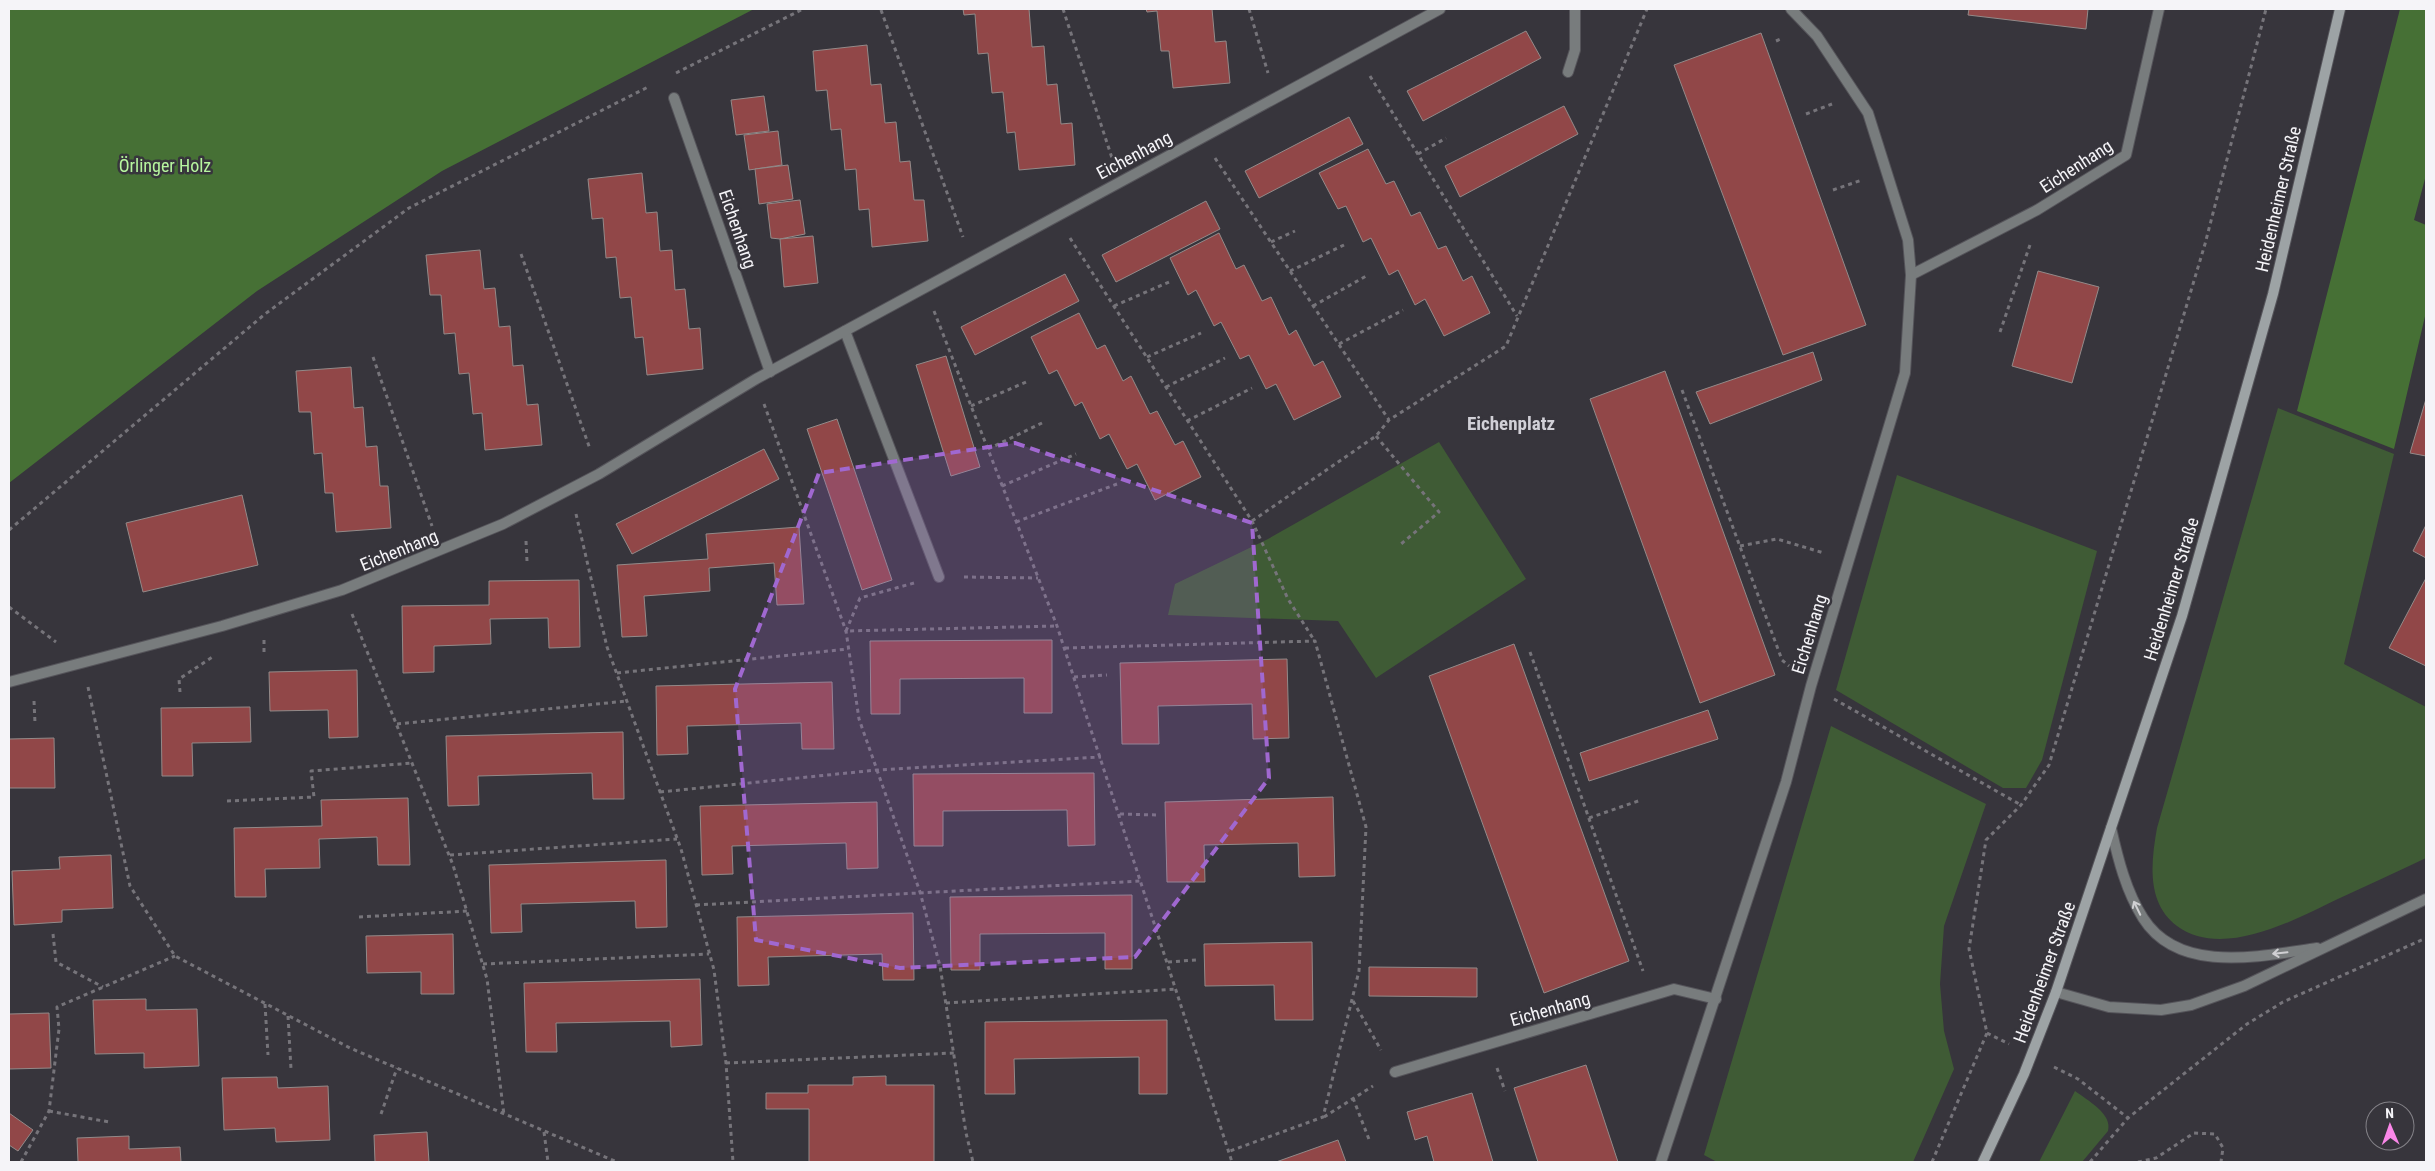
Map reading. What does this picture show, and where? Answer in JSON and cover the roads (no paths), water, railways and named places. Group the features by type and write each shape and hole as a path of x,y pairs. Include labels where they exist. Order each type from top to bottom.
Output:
{"main road":[{"name":"Heidenheimer Straße","path":"1983,1162 2032,1056 2056,992 2182,616 2273,294 2340,9"}],"street":[{"name":"Eichenhang","path":"9,682 222,626 342,590 503,524 599,474 756,379 1440,9"},
{"path":"1568,72 1574,50 1575,9"},
{"name":"Eichenhang","path":"1662,1162 1786,782 1811,686 1905,374 1911,274 1908,240 1868,113 1816,36 1791,9"},
{"name":"Eichenhang","path":"1911,274 2037,210 2126,155 2159,9"},
{"name":"Eichenhang","path":"674,98 770,372"},
{"path":"845,331 939,577"},
{"path":"2110,828 2121,869 2137,907 2148,926 2175,948 2194,954 2230,956 2267,954 2328,946"},
{"path":"2056,992 2109,1007 2153,1010 2174,1008 2205,1001 2244,986 2426,899"},
{"name":"Eichenhang","path":"1394,1072 1674,990 1716,999"}],"district":[{"name":"Eichenplatz","path":"1511,423"}],"park label":[{"name":"Örlinger Holz","path":"165,165"}]}
